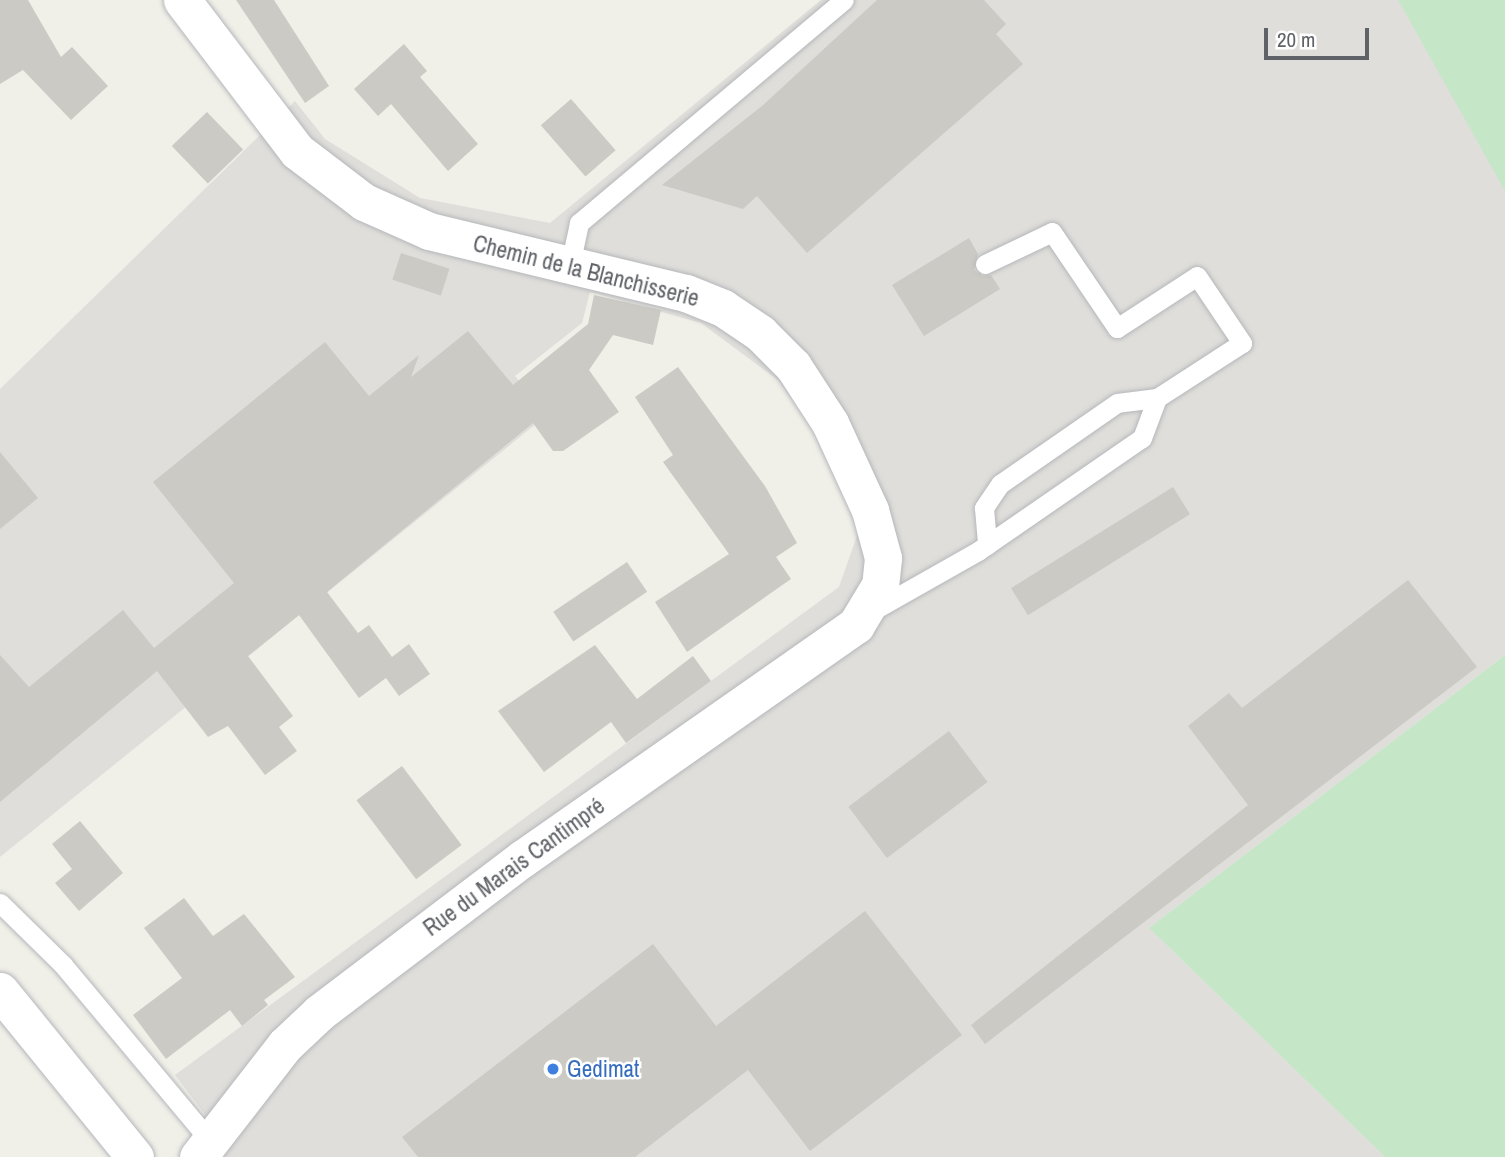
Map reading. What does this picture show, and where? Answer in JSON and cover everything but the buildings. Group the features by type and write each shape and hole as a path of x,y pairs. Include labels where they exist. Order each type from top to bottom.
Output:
{"street":[{"name":"Chemin de la Blanchisserie","path":"182,0 297,151 327,178 364,202 420,228 672,289 723,308 760,333 793,366 830,423 877,530 883,558 880,586 865,615"},
{"name":"Rue du Marais Cantimpré","path":"205,1150 265,1069 319,1013 523,858 865,615"},
{"path":"0,991 135,1157"}],"lane":[{"path":"570,265 579,223 844,0"},
{"path":"985,264 1052,232 1117,328 1196,276 1242,343 1157,398 1117,403 1000,484 984,508 987,545"},
{"path":"865,615 987,545 1142,438 1157,398"},
{"path":"0,903 63,965 205,1150"}],"shaded area":[{"path":"821,0 1449,0 1505,135 1505,655 1149,928 1385,1157 202,1157 213,1125 175,1075 839,587 859,530 811,425 778,380 701,323 590,292 582,323 515,376 547,415 0,857 0,389 295,101 325,139 420,198 550,223"}],"green space":[{"path":"1398,0 1505,0 1505,191"},
{"path":"1505,655 1505,1157 1385,1157 1149,928"}],"place":[{"name":"Gedimat","path":"553,1069"}]}
